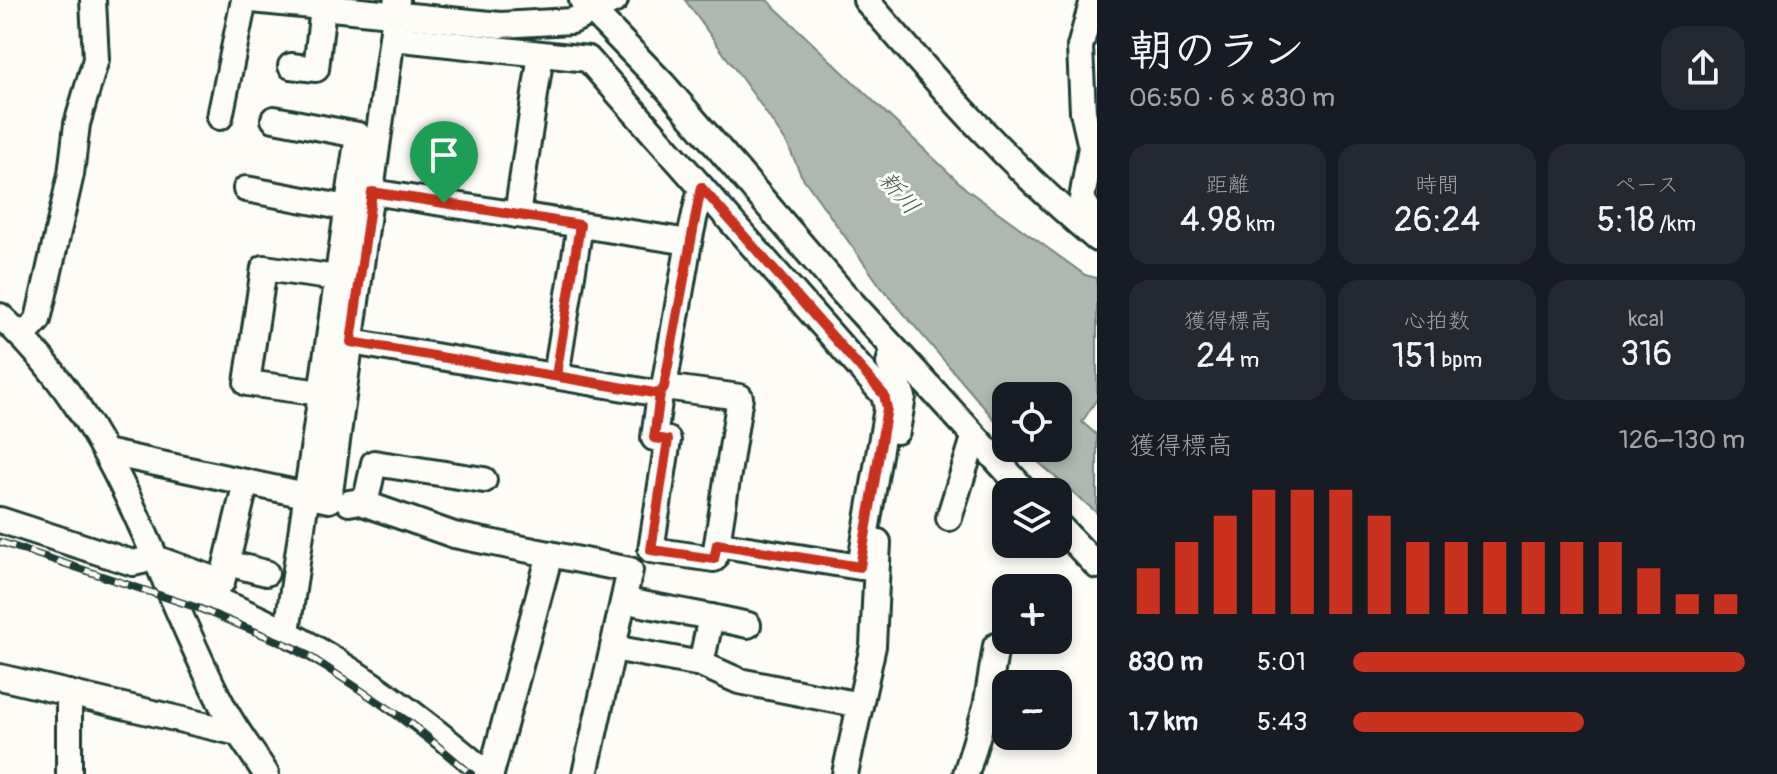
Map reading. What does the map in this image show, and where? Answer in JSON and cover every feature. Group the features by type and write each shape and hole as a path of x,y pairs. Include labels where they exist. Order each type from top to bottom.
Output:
{"street":[{"path":"23,336 38,320 71,174 77,124 96,59 93,0"},
{"path":"220,117 244,0"},
{"path":"252,0 398,17 535,25 572,21 598,5 893,349 1013,478"},
{"path":"866,0 984,137 1045,196 1096,238"},
{"path":"1093,0 1083,112 1091,147 1082,199 1094,219 1096,238"},
{"path":"291,66 316,69 323,7"},
{"path":"398,17 541,54 588,59 884,395 887,408 860,567 717,544"},
{"path":"287,632 351,342 398,17"},
{"path":"517,215 541,54"},
{"path":"274,119 358,135 321,393 317,497"},
{"path":"351,342 556,376 662,390 740,397 714,559 651,550 668,440 654,438 662,390 689,242 701,187"},
{"path":"246,189 347,208"},
{"path":"372,192 689,242"},
{"path":"556,376 580,225"},
{"path":"321,393 247,383 264,268 337,278"},
{"path":"0,316 23,336 76,403 105,452 238,733 266,774"},
{"path":"845,774 873,646 875,560 903,397 901,383 889,363 893,349"},
{"path":"949,518 974,438"},
{"path":"105,452 317,497 336,505 366,500 374,463 484,480"},
{"path":"0,520 133,563 155,558 222,582 246,482"},
{"path":"360,502 454,535 630,570 585,774"},
{"path":"1072,540 1097,566"},
{"path":"166,582 230,603 363,676 489,774 550,554"},
{"path":"227,563 266,573"},
{"path":"637,603 748,625"},
{"path":"701,664 711,617"},
{"path":"613,648 701,664 739,681 860,705"},
{"path":"966,774 986,707 995,654"},
{"path":"0,677 238,733"},
{"path":"69,693 69,774"}],"water":[{"name":"新川","path":"685,0 767,0 966,189 1085,275 1097,278 1097,399 1082,422 1097,435 1097,513 1072,491 1072,478 1057,478 1038,462 1072,462 1072,382 992,382 992,417 881,287 801,175 788,145"}],"railway":[{"path":"0,542 198,608 300,650 412,724 471,774"}],"route":[{"path":"444,203 372,192 351,342 660,394 664,387 701,187 884,395 887,408 860,567 717,544 714,559 651,550 668,440 654,438 660,394 556,376 580,225 444,203"}]}
